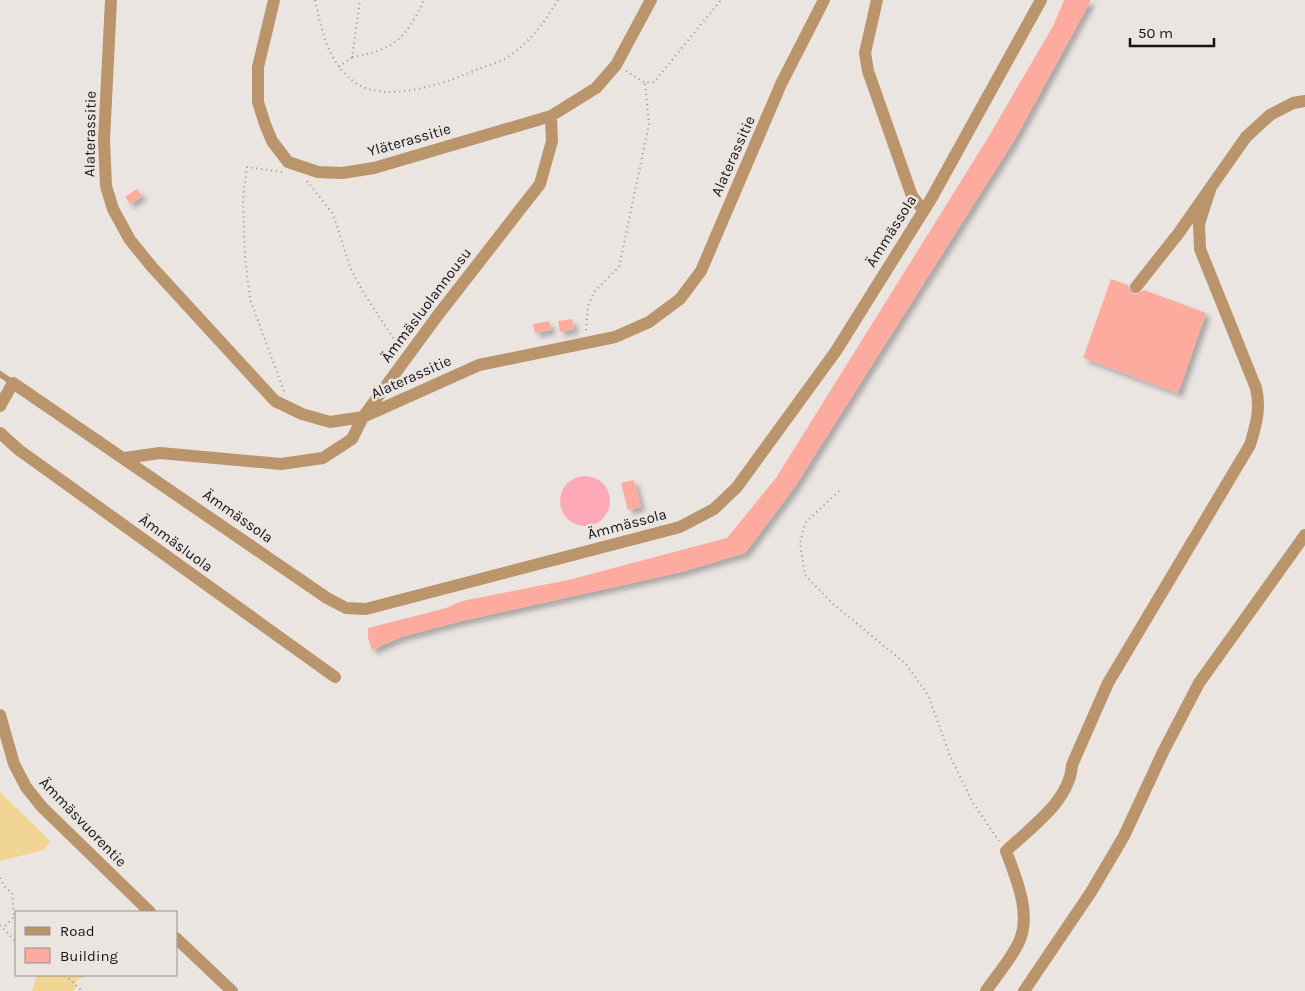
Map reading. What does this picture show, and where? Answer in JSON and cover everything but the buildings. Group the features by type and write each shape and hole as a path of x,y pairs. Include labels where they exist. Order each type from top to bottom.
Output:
{"street":[{"name":"Alaterassitie","path":"111,0 104,140 106,186 113,209 130,240 152,267 249,375 275,401 289,408 330,422 363,416 479,365 615,337 649,322 680,299 701,270 781,84 824,0"},
{"name":"Yläterassitie","path":"274,0 258,67 258,102 272,141 288,162 318,172 342,173 374,168 551,116 596,88 616,65 651,0"},
{"path":"877,0 865,53 868,71 912,196 923,210"},
{"name":"Ämmässola","path":"13,383 327,598 346,608 366,609 680,527 714,509 738,487 836,351 923,210 1041,0"},
{"path":"1136,288 1210,190 1246,137 1270,115 1293,103 1305,101"},
{"name":"Ämmäsluolannousu","path":"125,458 160,453 281,464 323,458 352,440 363,416 406,357 540,184 552,141 551,116"},
{"path":"986,991 1019,943 1024,924 1021,896 1006,852 1064,792 1072,778 1072,765 1108,683 1250,445 1258,416 1259,403 1256,388 1200,249 1199,224 1210,190"},
{"path":"0,406 13,383"},
{"name":"Ämmäsluola","path":"0,433 19,450 335,677"},
{"path":"1024,991 1091,892 1124,836 1163,752 1199,683 1305,535"},
{"name":"Ämmäsvuorentie","path":"0,715 14,764 26,787 42,807 149,911"},
{"path":"178,940 232,991"}],"lane":[{"path":"0,374 13,383"}],"path":[{"path":"316,0 327,49 339,67 354,82 374,89 392,92 446,82 510,56 536,35 558,0"},
{"path":"352,57 360,0"},
{"path":"339,67 352,57 376,53 390,46 411,27 424,0"},
{"path":"616,65 645,83 654,82 721,0"},
{"path":"586,343 588,306 594,292 619,267 649,124 645,83"},
{"path":"298,166 311,188 333,214 350,266 362,292 406,357"},
{"path":"285,173 247,167 244,200 245,256 250,299 289,408"},
{"path":"839,491 805,523 800,543 805,575 833,604 906,664 928,694 950,756 973,804 1006,852"},
{"path":"0,878 4,886 12,893 14,917 3,928"},
{"path":"0,925 15,941"},
{"path":"66,976 82,991"}],"shaded area":[{"path":"580,476 590,476 603,483 610,496 610,506 603,519 590,526 580,526 571,522 564,515 560,506 560,496 564,487 571,480"},
{"path":"0,792 50,841 44,850 0,861"},
{"path":"37,976 85,976 77,980 74,991 32,991"}]}
